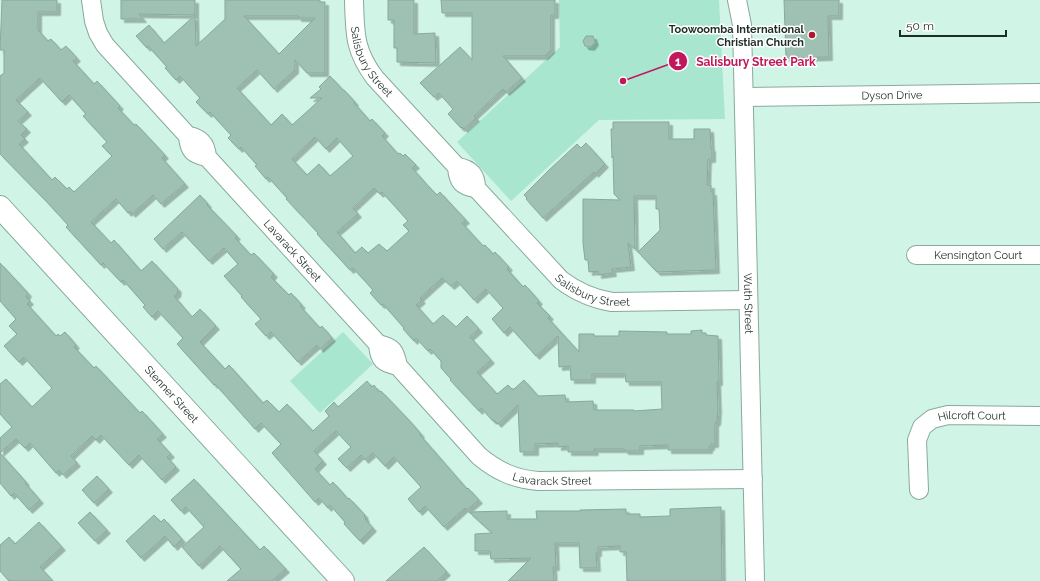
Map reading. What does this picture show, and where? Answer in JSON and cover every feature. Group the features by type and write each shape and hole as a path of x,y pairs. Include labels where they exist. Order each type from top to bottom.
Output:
{"main road":[{"name":"Stenner Street","path":"0,207 343,581"}],"street":[{"name":"Lavarack Street","path":"91,0 94,21 98,33 105,45 188,136 195,137 202,142 206,149 207,158 378,344 393,350 398,366 479,456 489,464 512,476 538,481 753,479"},
{"name":"Salisbury Street","path":"354,0 356,36 361,54 367,67 375,78 457,167 458,175 462,182 469,187 476,188 561,280 572,289 598,300 612,302 748,300"},
{"name":"Wuth Street","path":"737,0 742,25 755,581"},
{"name":"Wuth Street","path":"742,25 746,0"},
{"name":"Dyson Drive","path":"744,97 1040,93"},
{"name":"Kensington Court","path":"916,256 1040,255"},
{"name":"Hilcroft Court","path":"919,490 917,440 922,427 932,419 948,415 1040,416"}],"green space":[{"path":"559,0 719,0 725,119 599,120 511,201 457,142 560,47"},
{"path":"343,332 373,364 320,413 290,381"}],"building":[{"path":"2,0 57,0 57,12 38,12 38,30 48,41 51,39 61,50 66,46 77,58 73,61 94,84 97,81 120,106 118,108 134,125 136,124 165,155 162,158 185,184 161,204 153,195 132,214 130,211 128,213 116,199 91,222 111,243 114,240 141,271 152,261 178,289 177,294 174,296 192,317 200,309 216,326 200,342 225,369 229,365 263,403 267,400 279,412 287,404 313,431 329,416 325,411 334,402 338,407 367,381 372,387 374,385 379,392 381,391 407,418 467,489 468,488 479,500 467,510 465,508 444,527 425,506 419,512 408,499 421,487 394,457 385,466 373,453 365,460 361,455 347,468 338,459 351,447 336,431 314,451 323,461 315,469 330,485 333,482 348,499 349,498 365,515 365,519 373,528 360,541 344,524 345,522 330,505 328,508 319,498 315,502 272,453 281,444 261,423 255,429 177,344 183,338 158,311 152,317 143,307 145,305 123,280 121,282 103,263 101,265 66,227 68,225 0,154 0,76 4,73 4,50 0,50","holes":["40,78 62,102 69,95 86,114 83,116 107,142 102,146 112,156 74,192 69,187 67,189 55,177 52,180 19,144 25,139 21,135 27,129 18,121 28,112 16,100"]},
{"path":"121,0 195,0 195,15 139,14 143,19 121,19"},
{"path":"225,0 320,0 320,2 325,2 325,73 307,73 295,60 295,70 274,89 257,70 237,88 271,125 282,114 292,125 322,98 310,98 321,89 319,87 330,76 355,102 354,103 370,121 372,119 385,133 382,136 398,154 400,153 403,156 405,154 416,165 412,168 429,187 437,195 440,192 466,220 462,223 483,246 485,245 493,254 495,252 509,267 507,269 523,287 525,285 539,301 537,303 550,316 548,318 579,352 579,334 594,334 594,336 619,336 619,331 691,334 691,331 702,330 702,333 706,333 706,335 718,336 719,382 717,382 718,410 717,422 715,423 715,444 711,444 709,450 668,450 668,445 640,446 640,451 625,451 624,449 594,449 595,452 568,452 568,446 558,447 558,443 535,444 535,452 520,452 518,405 498,424 494,420 493,421 481,408 479,411 450,380 451,379 441,368 441,361 430,349 428,351 416,338 414,341 383,304 381,305 370,293 373,290 353,268 350,270 268,177 266,179 255,166 257,165 241,147 239,149 228,138 231,135 210,112 208,114 196,102 200,98 180,76 176,80 165,68 167,67 148,46 147,48 136,36 149,25 164,43 195,15 196,46 225,19","holes":["244,16 298,16 298,18 315,18 279,54","315,137 326,149 337,138 353,156 330,176 319,164 307,175 292,159","374,188 380,194 382,192 408,221 403,225 409,231 387,251 379,244 368,253 362,247 355,253 337,232 358,214 353,208","442,278 451,286 457,281 474,300 486,289 503,308 492,319 504,333 510,327 536,356 558,336 559,367 570,366 571,380 592,380 592,374 625,374 626,382 661,382 662,409 634,411 594,410 593,401 566,402 565,395 538,396 524,380 514,389 508,385 497,394 477,372 491,360 470,337 479,329 467,316 456,327 443,315 433,324 416,305 422,300 420,298"]},
{"path":"388,0 414,0 414,34 435,33 436,63 397,62 397,48 394,48 394,20 388,20"},
{"path":"441,0 555,0 555,15 551,15 551,50 545,56 503,56 522,78 506,92 503,89 474,116 476,118 464,129 462,127 461,128 448,114 453,109 439,93 434,97 420,83 460,47 472,60 472,13 442,13"},
{"path":"784,0 839,0 839,16 828,16 829,57 786,58"},
{"path":"586,36 593,36 595,42 591,47 585,46 583,41"},
{"path":"613,122 669,122 669,139 694,139 694,129 710,129 712,159 708,159 707,185 711,185 711,192 713,192 716,270 657,272 638,252 660,230 659,209 656,209 656,196 634,196 635,249 628,243 631,267 612,269 613,273 598,275 598,271 589,272 588,260 585,260 583,243 583,199 620,200 614,194 611,129 613,129"},
{"path":"586,143 605,164 543,218 524,195 577,144 581,148"},
{"path":"200,195 208,204 207,205 237,236 235,238 251,255 254,253 274,274 271,277 289,295 291,293 302,305 300,306 320,328 322,326 332,338 320,349 317,345 298,362 271,332 266,336 255,324 261,319 224,276 238,264 224,248 209,261 182,232 163,249 154,239"},
{"path":"0,263 28,293 26,297 30,301 27,304 56,336 58,334 60,336 65,332 76,345 74,347 94,368 96,366 140,413 142,411 163,434 157,439 171,454 167,457 176,467 162,480 139,455 129,465 101,435 96,440 92,436 71,456 77,463 63,475 59,470 56,473 30,443 25,448 16,439 0,453 0,438 12,427 0,414 0,384 6,379 32,407 52,388 24,357 19,362 4,346 17,334 9,326 16,319 0,301"},
{"path":"0,453 40,500 29,510 14,493 11,496 0,483"},
{"path":"97,476 109,489 94,503 82,490"},
{"path":"194,479 260,550 264,546 286,569 272,581 227,581 241,569 220,546 199,566 182,547 204,527 186,507 181,511 171,500"},
{"path":"721,507 722,581 627,581 626,552 620,552 620,546 598,547 598,553 596,553 597,568 580,568 579,543 555,543 556,567 553,567 554,581 508,581 531,558 491,559 490,551 475,551 475,534 492,533 469,512 507,511 507,519 537,519 536,511 626,509 626,514 640,514 640,517 670,516 670,509"},
{"path":"90,512 107,530 95,541 78,523"},
{"path":"154,515 161,522 164,519 182,539 174,547 165,536 141,558 126,541"},
{"path":"39,522 62,547 40,567 53,581 9,581 0,571 0,545 9,537 15,544"},
{"path":"424,547 447,572 437,581 386,581"}],"place":[{"name":"Toowoomba International Christian Church","path":"812,35"},
{"name":"Salisbury Street Park","path":"623,81"}]}
